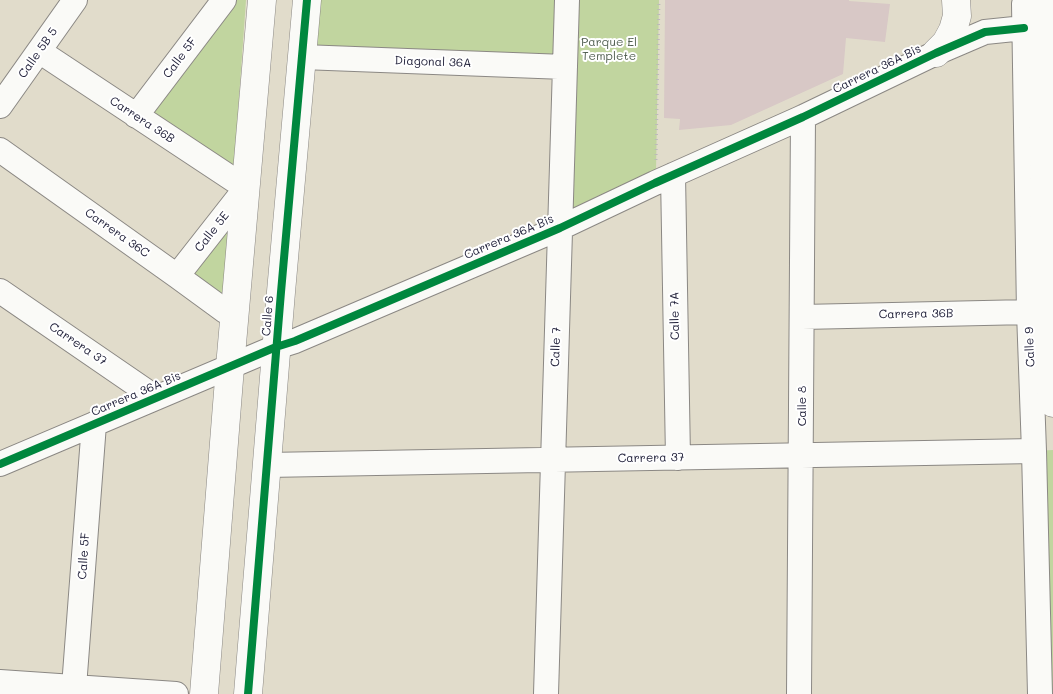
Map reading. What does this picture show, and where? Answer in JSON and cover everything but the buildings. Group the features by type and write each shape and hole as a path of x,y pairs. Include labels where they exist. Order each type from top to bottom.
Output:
{"main road":[{"path":"204,694 262,0"},
{"name":"Calle 6","path":"248,694 307,0"},
{"path":"936,53 946,43 954,30 957,16 956,0"},
{"name":"Calle 9","path":"1042,0 1046,305 1053,403"}],"street":[{"name":"Calle 5B 5","path":"0,106 75,0"},
{"name":"Calle 5F","path":"136,116 224,0"},
{"name":"Calle 7","path":"546,694 567,0"},
{"name":"Calle 9","path":"1027,0 1024,4 1024,28 1029,312 1040,694"},
{"name":"Carrera 36A Bis","path":"0,464 560,228 985,32 1024,28"},
{"name":"Carrera 36B","path":"39,51 246,188"},
{"name":"Diagonal 36A","path":"302,57 565,68"},
{"name":"Calle 8","path":"799,694 804,117"},
{"name":"Carrera 36C","path":"0,150 225,311 235,316"},
{"name":"Calle 7A","path":"664,179 678,458"},
{"name":"Calle 5E","path":"177,276 246,188"},
{"name":"Carrera 37","path":"1,295 156,398"},
{"name":"Carrera 36B","path":"802,317 1029,312"},
{"name":"Calle 5F","path":"74,687 94,424"},
{"name":"Carrera 37","path":"267,465 1034,451"},
{"path":"0,682 176,694"},
{"path":"248,694 253,694"}],"path":[{"path":"659,0 664,179"}],"green space":[{"path":"236,0 246,0 234,168 141,115"},
{"name":"Parque El Templete","path":"307,0 659,0 656,172 560,228 565,68 302,57"},
{"path":"232,214 223,307 181,274"},
{"path":"1053,450 1053,694 1040,694 1034,451"}],"cycle path":[{"path":"248,694 307,0"},
{"path":"0,464 560,228 985,32 1024,28"}]}
